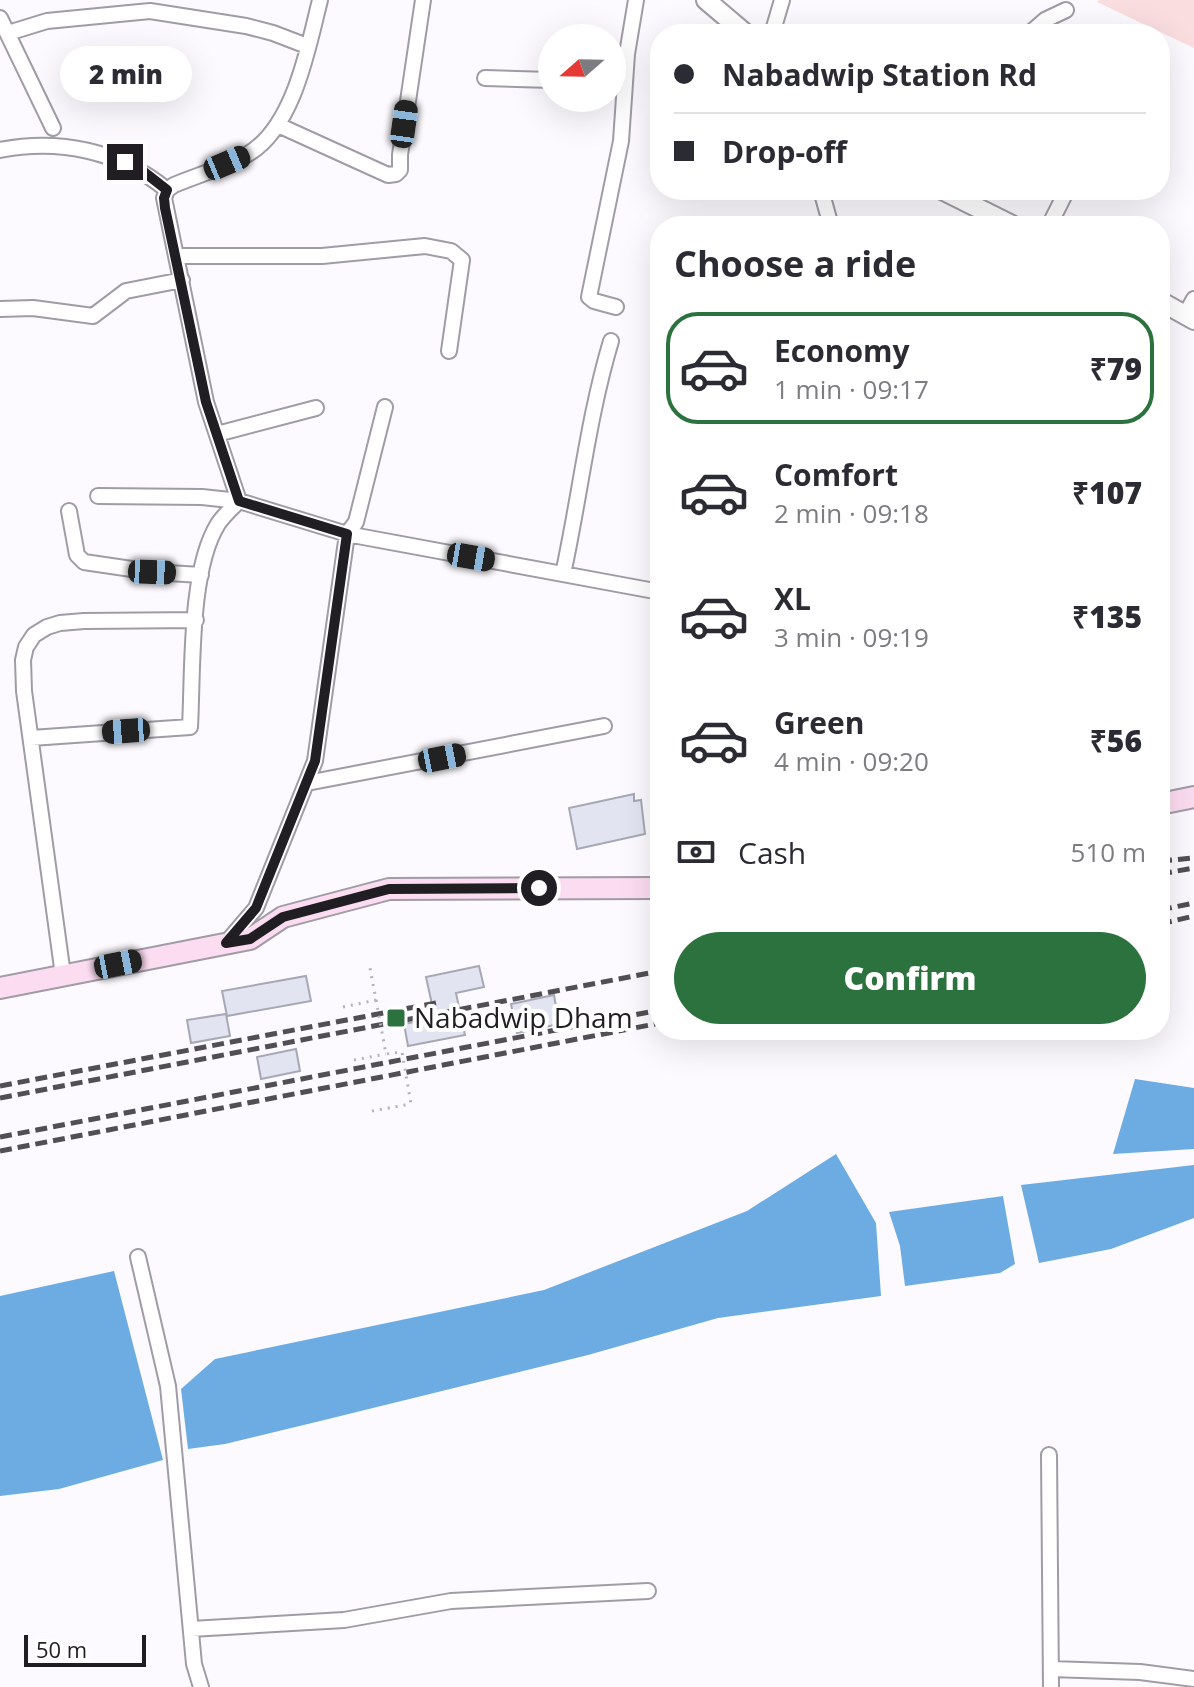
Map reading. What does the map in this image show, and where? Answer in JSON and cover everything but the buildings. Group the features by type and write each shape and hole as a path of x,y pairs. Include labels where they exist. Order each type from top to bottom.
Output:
{"main road":[{"path":"1170,802 1194,797"},
{"path":"0,988 250,939 283,917 389,889 650,888"}],"street":[{"path":"239,501 206,402 164,198 167,190 249,154 274,132 295,89 320,0"},
{"path":"278,125 388,175 396,174 400,170 423,0"},
{"path":"626,48 636,0"},
{"path":"706,0 734,24"},
{"path":"775,24 782,0"},
{"path":"8,33 47,21 137,6 150,11 246,26 307,46"},
{"path":"1040,24 1066,10"},
{"path":"0,18 53,128"},
{"path":"485,78 538,80"},
{"path":"616,307 589,297 621,141 620,112"},
{"path":"0,150 39,144 95,152 139,168 167,190"},
{"path":"966,200 995,216"},
{"path":"177,256 322,256 425,246 451,251 462,260 449,351"},
{"path":"0,309 33,308 93,316 126,291 182,280"},
{"path":"1170,305 1191,312"},
{"path":"563,574 580,496 588,428 611,341"},
{"path":"226,943 256,908 315,761 347,534 356,522 385,407"},
{"path":"217,434 316,408"},
{"path":"98,496 202,497 239,501 347,534 650,590"},
{"path":"31,738 190,727 201,575 211,538 219,523 239,501"},
{"path":"69,511 77,555 84,562 152,572 201,575"},
{"path":"63,975 23,672 26,647 34,635 60,623 196,620"},
{"path":"307,783 604,726"},
{"path":"138,1257 168,1386 194,1664 201,1687"},
{"path":"1049,1455 1051,1687"},
{"path":"191,1629 344,1620 451,1601 648,1591"},
{"path":"1051,1669 1140,1672 1194,1679"}],"path":[{"path":"370,968 386,1054"},
{"path":"343,1007 376,1000"},
{"path":"354,1060 402,1052 411,1104 372,1111"}],"shaded area":[{"path":"1194,0 1194,48 1170,37 1170,24 1143,24 1097,2"}],"water":[{"path":"1135,1079 1194,1088 1194,1149 1113,1154"},
{"path":"836,1154 876,1223 881,1296 718,1318 588,1355 225,1444 188,1449 181,1389 215,1359 544,1290 747,1211"},
{"path":"1194,1165 1194,1218 1111,1249 1039,1263 1021,1185"},
{"path":"1003,1196 1015,1264 1000,1273 905,1286 900,1246 889,1212"},
{"path":"114,1271 163,1460 59,1489 0,1496 0,1296"}],"railway":[{"path":"1170,860 1194,858"},
{"path":"1170,872 1194,868"},
{"path":"1170,908 1194,903"},
{"path":"1170,922 1194,916"},
{"path":"0,1098 650,973"},
{"path":"0,1086 436,1003"},
{"path":"0,1137 650,1012"},
{"path":"0,1151 650,1025"}],"place":[{"name":"Nabadwip Dham","path":"396,1018"}],"route":[{"path":"125,162 139,168 167,190 165,208 206,402 239,501 347,534 315,761 256,908 226,943 250,939 283,917 389,889 539,888"}]}
